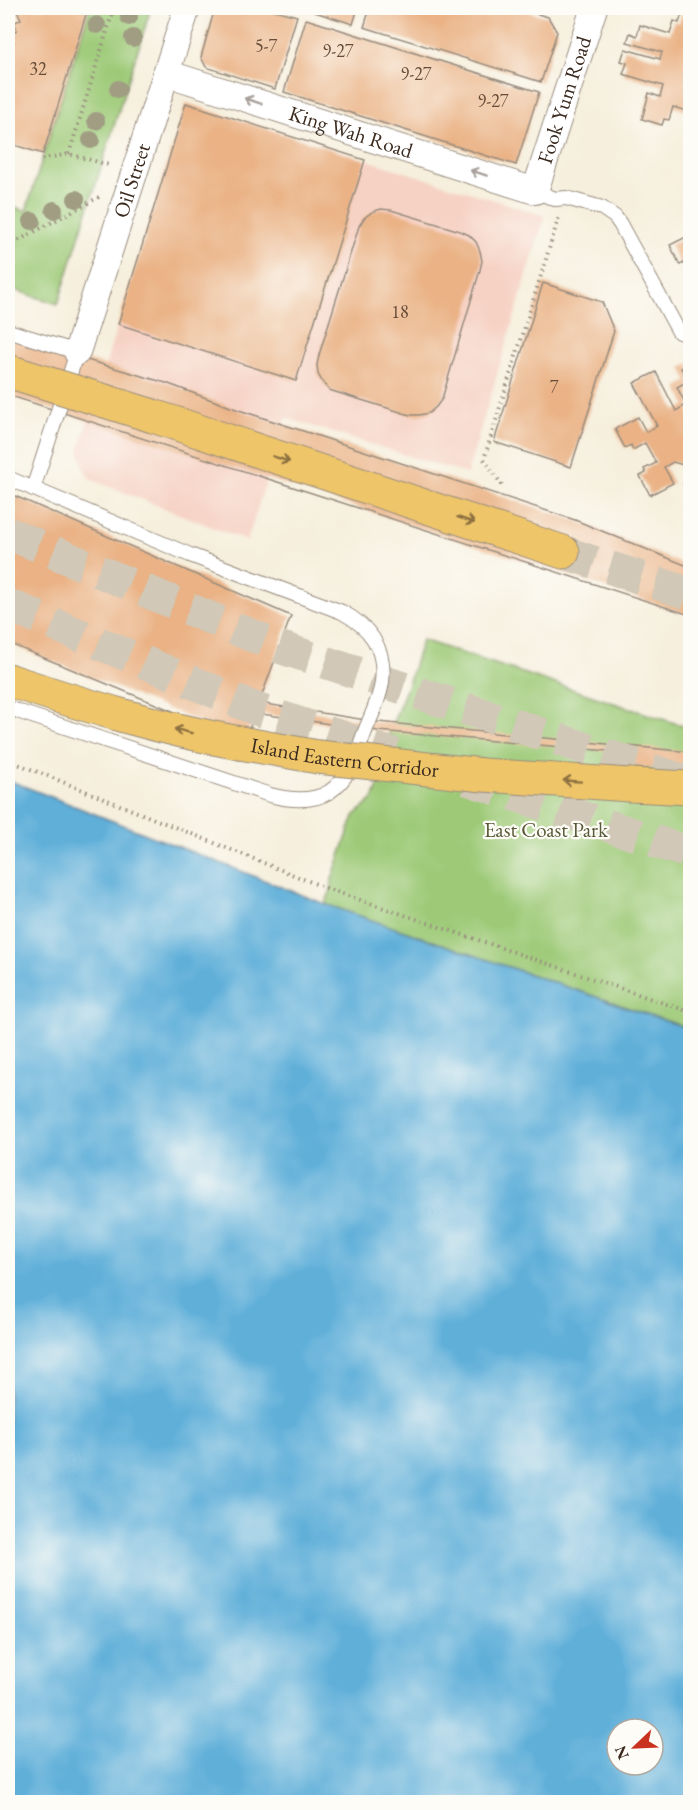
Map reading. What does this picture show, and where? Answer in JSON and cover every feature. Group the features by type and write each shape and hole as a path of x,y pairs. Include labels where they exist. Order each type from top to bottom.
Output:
{"highway":[{"path":"8,371 153,416 563,552"},
{"name":"Island Eastern Corridor","path":"8,680 119,715 214,738 318,757 483,775 690,788"}],"street":[{"name":"Oil Street","path":"77,352 187,8"},
{"name":"Fook Yum Road","path":"535,191 594,8"},
{"name":"King Wah Road","path":"166,74 535,191"}],"lane":[{"path":"535,191 555,199 566,198 603,208 615,217 679,332 690,336"},
{"path":"8,331 77,352 33,489"},
{"path":"62,399 206,447"},
{"path":"8,478 190,555 342,612 366,628 380,652 382,666 382,684 348,772 330,791 308,799 296,800 270,795 8,708"}],"path":[{"path":"69,154 114,8"},
{"path":"42,159 69,154 109,165"},
{"path":"8,246 99,197"},
{"path":"502,485 484,459 560,213"},
{"path":"8,760 331,890 690,1012"}],"shaded area":[{"path":"186,103 545,216 467,474 286,418 247,541 90,479 84,469 79,450"}],"green space":[{"path":"90,8 151,8 58,304 8,288 8,205 26,211"},
{"name":"East Coast Park","path":"422,640 690,728 690,1029 325,904 354,816 373,799 397,739 388,735"}],"water":[{"path":"8,780 325,904 690,1029 690,1802 8,1802"}],"building":[{"path":"24,8 88,8 43,154 8,143 8,53 10,54 8,45 14,42 10,34 17,30 14,23 21,19 17,11"},
{"path":"215,8 267,8 297,16 275,89 206,67 201,57"},
{"path":"302,8 358,8 353,24"},
{"path":"370,8 517,8 548,17 557,32 541,82 364,27"},
{"path":"684,8 690,8 690,112 673,107 669,120 664,119 662,125 642,119 649,93 660,97 663,86 623,74 627,63 621,61 625,49 660,59 662,52 627,42 630,33 637,36 640,25 670,34 674,21 679,23"},
{"path":"306,19 539,92 516,165 284,92"},
{"path":"186,103 365,160 296,381 118,324"},
{"path":"381,209 460,231 469,235 476,242 480,251 482,261 480,270 442,399 429,413 410,415 329,390 318,374 319,355 359,226 364,218"},
{"path":"690,235 690,265 688,267 686,262 680,265 670,245"},
{"path":"543,283 602,302 614,331 571,467 494,442"},
{"path":"8,337 166,383 236,409 575,520 690,567 690,615 8,395"},
{"path":"690,363 690,467 673,462 664,467 673,483 650,495 640,476 646,473 644,469 656,463 645,443 633,450 631,445 625,448 615,429 638,417 646,432 657,426 634,383 656,372 676,411 686,405 677,387 688,381 681,368"},
{"path":"690,480 690,499 683,484"},
{"path":"8,493 291,616 259,703 378,722 690,752 690,771 629,768 631,753 378,731 255,713 245,741 8,643"}],"tunnel":[{"path":"8,533 279,647 690,783"},
{"path":"563,552 690,594"},
{"path":"8,605 256,709 395,755"},
{"path":"467,779 690,853"}]}
